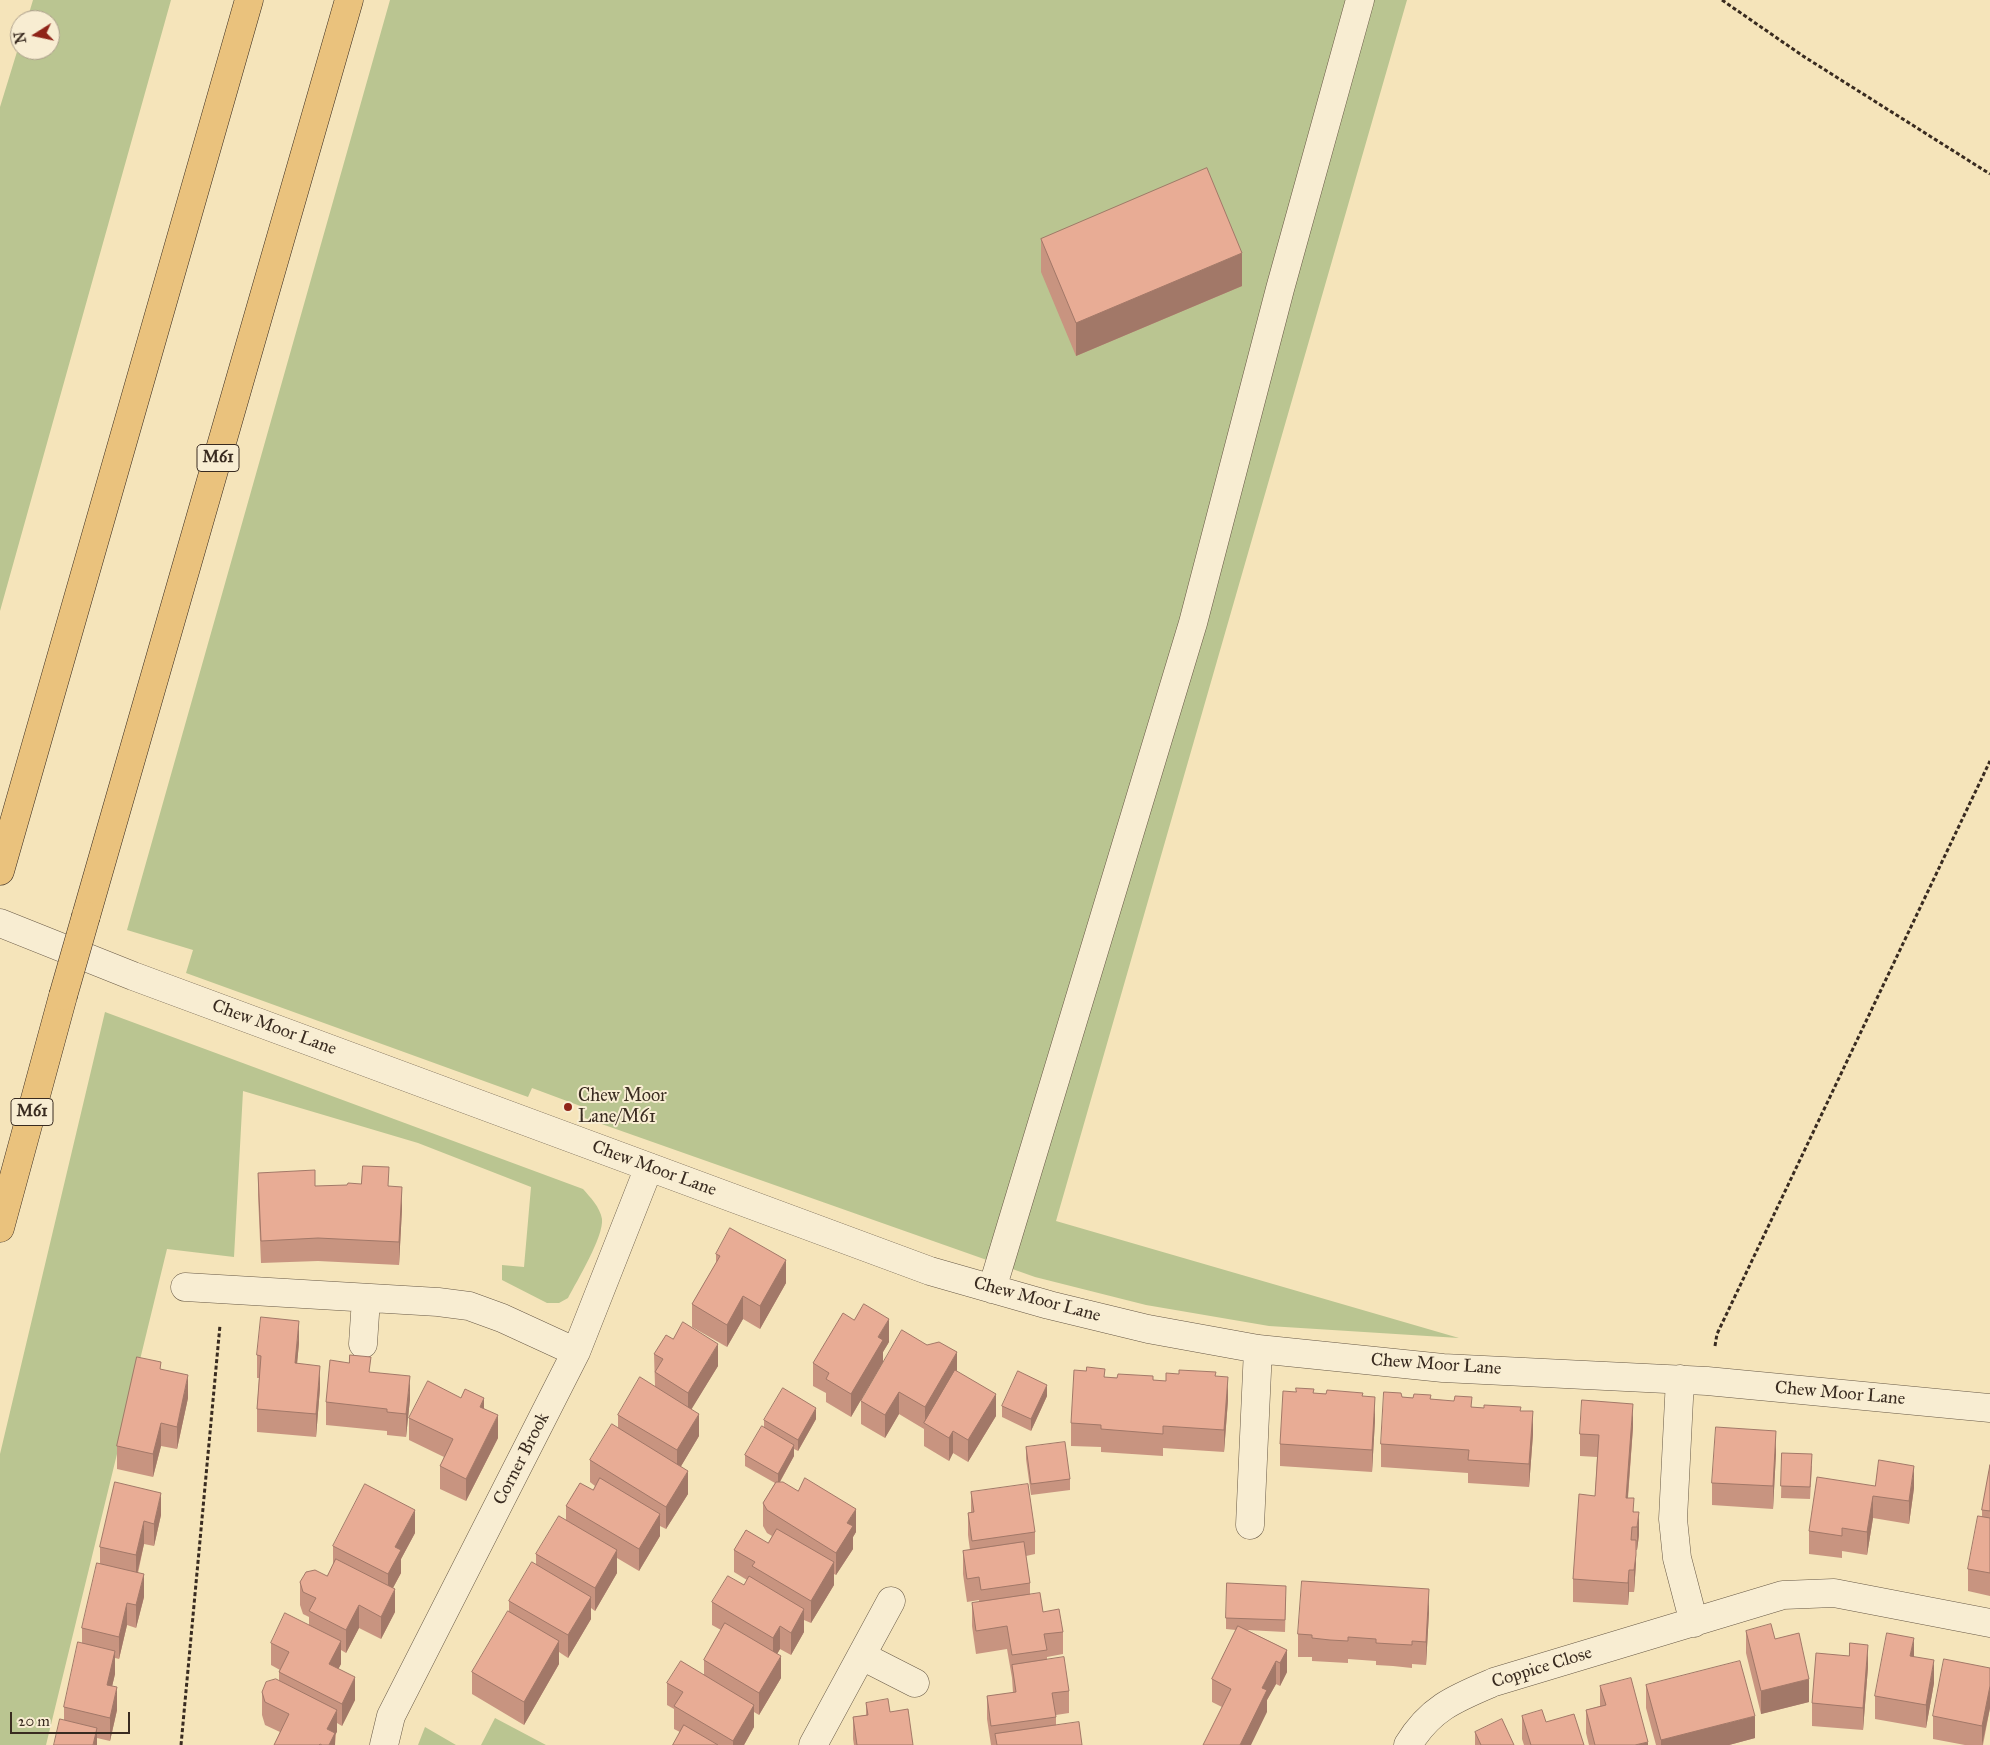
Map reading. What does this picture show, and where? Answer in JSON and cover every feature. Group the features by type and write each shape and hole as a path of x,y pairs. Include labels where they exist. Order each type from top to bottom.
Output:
{"highway":[{"path":"0,870 249,0"},
{"name":"M61","path":"0,1228 63,996 349,0"}],"street":[{"path":"992,1289 1193,623 1280,289 1360,0"},
{"name":"Chew Moor Lane","path":"0,923 133,976 930,1271 1048,1305 1148,1329 1258,1349 1443,1368 1707,1381 1990,1408"},
{"name":"Corner Brook","path":"384,1745 392,1716 576,1352 649,1168"},
{"path":"185,1287 438,1302 469,1306 502,1318 576,1352"},
{"path":"363,1344 366,1299"},
{"path":"1250,1525 1258,1349"},
{"path":"1680,1379 1674,1519 1677,1558 1694,1623"},
{"name":"Coppice Close","path":"1408,1745 1416,1732 1436,1710 1465,1694 1494,1682 1783,1595 1834,1593 1990,1623"},
{"path":"813,1745 890,1601"},
{"path":"862,1656 915,1683"}],"path":[{"path":"1722,0 1803,56 1990,174"},
{"path":"1707,1381 1717,1334 1990,761"},
{"path":"181,1745 223,1289"}],"green space":[{"path":"33,0 171,0 0,611 0,107 14,60 60,60 60,10 30,10"},
{"path":"390,0 1407,0 1056,1221 1459,1338 1269,1326 1146,1305 1035,1277 579,1116 583,1107 532,1088 528,1097 186,973 193,950 127,930"},
{"path":"105,1012 583,1189 599,1210 602,1219 601,1227 589,1258 568,1298 559,1303 547,1303 502,1280 502,1265 524,1267 531,1187 418,1143 243,1091 234,1257 167,1249 46,1745 0,1745 0,1454"},
{"path":"495,1718 546,1745 481,1745"},
{"path":"425,1727 456,1745 418,1745"}],"building":[{"path":"1207,168 1242,253 1076,323 1041,239"},
{"path":"363,1166 389,1167 388,1186 402,1187 399,1242 318,1238 261,1241 258,1173 315,1170 315,1186 347,1185 348,1183 361,1184"},
{"path":"730,1228 786,1260 760,1306 743,1296 727,1325 692,1304 720,1256 716,1254"},
{"path":"864,1304 889,1319 878,1337 883,1340 851,1394 826,1379 829,1373 813,1363 843,1313 854,1320"},
{"path":"261,1317 299,1321 295,1363 320,1366 316,1414 257,1409 261,1356 257,1355"},
{"path":"683,1322 718,1344 688,1393 655,1372 663,1359 654,1354 666,1335 673,1339"},
{"path":"902,1330 927,1345 939,1342 957,1352 925,1407 899,1392 885,1415 861,1401"},
{"path":"350,1355 371,1357 369,1372 410,1376 406,1414 387,1412 387,1409 326,1402 330,1360 349,1363"},
{"path":"137,1357 161,1362 160,1369 188,1375 177,1427 161,1423 153,1454 117,1446"},
{"path":"1087,1367 1105,1369 1104,1377 1117,1378 1118,1374 1153,1376 1153,1380 1166,1381 1166,1373 1179,1374 1179,1370 1216,1372 1215,1376 1228,1377 1224,1430 1163,1426 1163,1434 1101,1429 1101,1425 1071,1423 1074,1370 1086,1371"},
{"path":"955,1370 996,1394 968,1440 953,1431 949,1438 924,1423"},
{"path":"1018,1371 1047,1385 1031,1419 1002,1406"},
{"path":"640,1377 699,1414 677,1450 618,1415"},
{"path":"428,1381 461,1398 465,1389 484,1398 480,1407 498,1415 466,1479 440,1466 453,1439 409,1418"},
{"path":"783,1388 816,1408 798,1440 764,1420"},
{"path":"1296,1388 1314,1389 1313,1393 1326,1394 1327,1390 1363,1393 1362,1396 1375,1397 1372,1450 1280,1444 1283,1391 1296,1392"},
{"path":"1384,1392 1401,1393 1402,1397 1413,1398 1414,1394 1431,1395 1430,1399 1454,1401 1455,1396 1472,1397 1471,1407 1484,1408 1484,1405 1521,1407 1520,1411 1533,1411 1529,1464 1468,1460 1469,1450 1381,1444"},
{"path":"1582,1400 1633,1404 1626,1498 1634,1498 1633,1512 1639,1512 1637,1527 1632,1527 1631,1540 1636,1540 1636,1555 1634,1570 1629,1570 1628,1583 1573,1579 1579,1494 1595,1496 1599,1435 1580,1434"},
{"path":"612,1424 688,1471 666,1507 590,1460"},
{"path":"762,1426 794,1445 778,1474 745,1455"},
{"path":"1716,1427 1776,1431 1773,1486 1712,1483"},
{"path":"1065,1442 1070,1479 1031,1484 1026,1447"},
{"path":"1782,1453 1812,1454 1810,1487 1781,1486"},
{"path":"1879,1460 1914,1466 1909,1501 1873,1496 1867,1532 1842,1528 1842,1536 1809,1531 1817,1477 1875,1486"},
{"path":"1990,1465 1990,1511 1982,1510"},
{"path":"600,1478 660,1514 639,1549 566,1506 580,1483 593,1490"},
{"path":"805,1478 856,1509 847,1523 853,1526 836,1553 767,1510 763,1503 776,1482 783,1482 798,1491"},
{"path":"115,1482 161,1493 154,1524 144,1521 136,1555 100,1547"},
{"path":"365,1484 415,1510 395,1547 401,1550 388,1574 333,1546"},
{"path":"1028,1484 1035,1532 972,1541 968,1513 974,1512 971,1492"},
{"path":"559,1516 617,1550 595,1588 536,1554"},
{"path":"1978,1516 1990,1518 1990,1573 1968,1569"},
{"path":"777,1529 834,1562 811,1601 752,1566 755,1562 734,1550 746,1530 768,1543"},
{"path":"1024,1542 1030,1583 981,1590 979,1577 967,1579 963,1551"},
{"path":"336,1559 395,1589 381,1617 359,1605 346,1630 309,1611 316,1598 303,1592 300,1582 306,1572 315,1570 327,1576"},
{"path":"532,1562 591,1597 568,1635 509,1601"},
{"path":"97,1563 144,1574 136,1605 127,1603 119,1637 82,1628"},
{"path":"728,1576 744,1585 749,1576 804,1609 791,1633 780,1626 773,1638 712,1602"},
{"path":"1302,1581 1429,1589 1426,1642 1412,1641 1412,1645 1376,1643 1376,1639 1348,1637 1348,1641 1330,1640 1312,1638 1312,1635 1298,1634"},
{"path":"1227,1583 1286,1586 1285,1620 1226,1618"},
{"path":"1040,1593 1043,1612 1059,1609 1063,1632 1044,1634 1047,1650 1012,1655 1007,1626 976,1631 972,1603"},
{"path":"508,1611 559,1641 524,1702 472,1672"},
{"path":"285,1613 341,1641 329,1664 355,1677 342,1704 279,1672 289,1652 271,1643"},
{"path":"725,1623 781,1656 759,1693 704,1660"},
{"path":"1771,1624 1775,1639 1799,1633 1809,1679 1761,1691 1746,1631"},
{"path":"1238,1626 1287,1650 1280,1663 1276,1661 1262,1688 1267,1690 1240,1745 1203,1745 1231,1689 1212,1679"},
{"path":"1887,1633 1914,1638 1910,1656 1934,1660 1926,1705 1875,1696"},
{"path":"78,1642 115,1651 107,1685 117,1687 110,1718 64,1707"},
{"path":"1850,1643 1868,1645 1863,1708 1812,1703 1816,1653 1849,1656"},
{"path":"1064,1657 1069,1691 1052,1693 1056,1717 991,1726 987,1696 1016,1692 1012,1665"},
{"path":"1944,1659 1990,1668 1990,1686 1982,1726 1933,1716"},
{"path":"681,1661 754,1705 733,1741 674,1706 683,1692 667,1683"},
{"path":"1740,1661 1755,1716 1661,1740 1646,1685"},
{"path":"1631,1678 1648,1742 1635,1745 1595,1745 1586,1710 1606,1705 1600,1686"},
{"path":"276,1679 337,1710 327,1729 335,1733 329,1745 274,1745 289,1714 265,1702 262,1692 266,1682"},
{"path":"888,1699 890,1712 908,1709 913,1745 857,1745 853,1717 868,1715 866,1703"},
{"path":"1542,1710 1546,1722 1574,1714 1584,1745 1531,1745 1522,1716"},
{"path":"60,1719 97,1728 93,1745 54,1745"},
{"path":"1502,1719 1514,1745 1481,1745 1475,1732"},
{"path":"1079,1722 1082,1745 997,1745 995,1734"},
{"path":"684,1725 718,1745 673,1745"}],"place":[{"name":"Chew Moor Lane/M61","path":"568,1107"}]}
